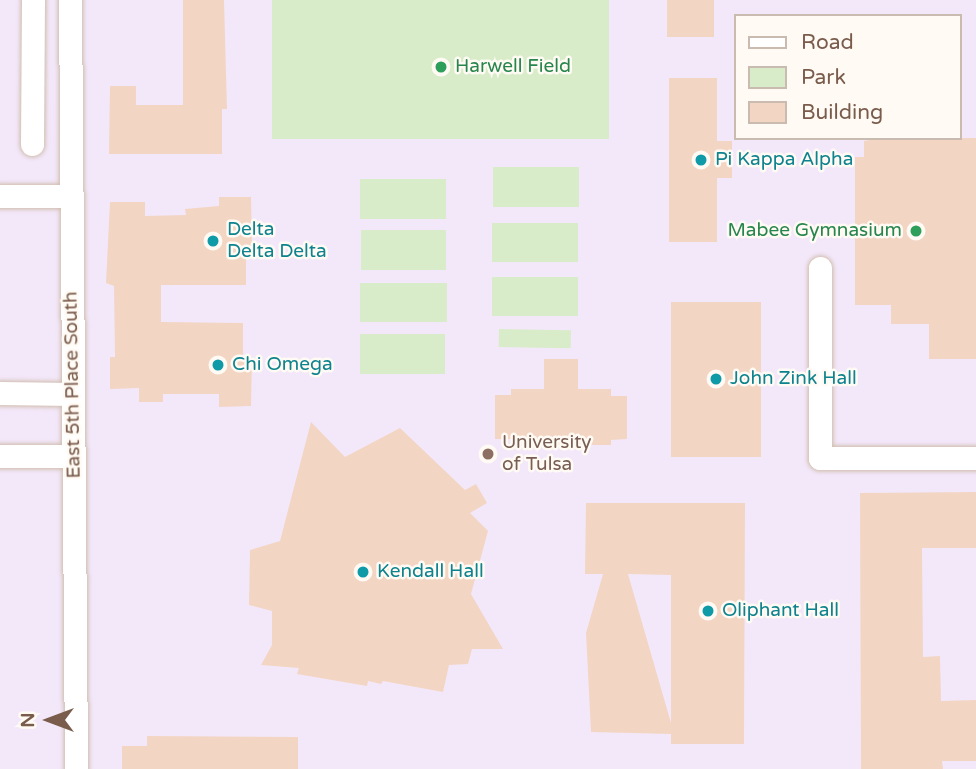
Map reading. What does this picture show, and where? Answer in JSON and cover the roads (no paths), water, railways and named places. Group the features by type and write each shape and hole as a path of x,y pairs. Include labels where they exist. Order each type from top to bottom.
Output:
{"street":[{"path":"33,0 33,144"},
{"name":"East 5th Place South","path":"70,0 76,769"},
{"path":"0,196 71,196"},
{"path":"820,268 820,458 976,458"},
{"path":"0,393 72,394"},
{"path":"0,456 73,456"}],"place":[{"name":"Harwell Field","path":"441,67"},
{"name":"Pi Kappa Alpha","path":"701,160"},
{"name":"Mabee Gymnasium","path":"916,231"},
{"name":"Delta Delta Delta","path":"213,241"},
{"name":"Chi Omega","path":"218,365"},
{"name":"John Zink Hall","path":"716,379"},
{"name":"University of Tulsa","path":"488,454"},
{"name":"Kendall Hall","path":"363,572"},
{"name":"Oliphant Hall","path":"708,611"}]}
